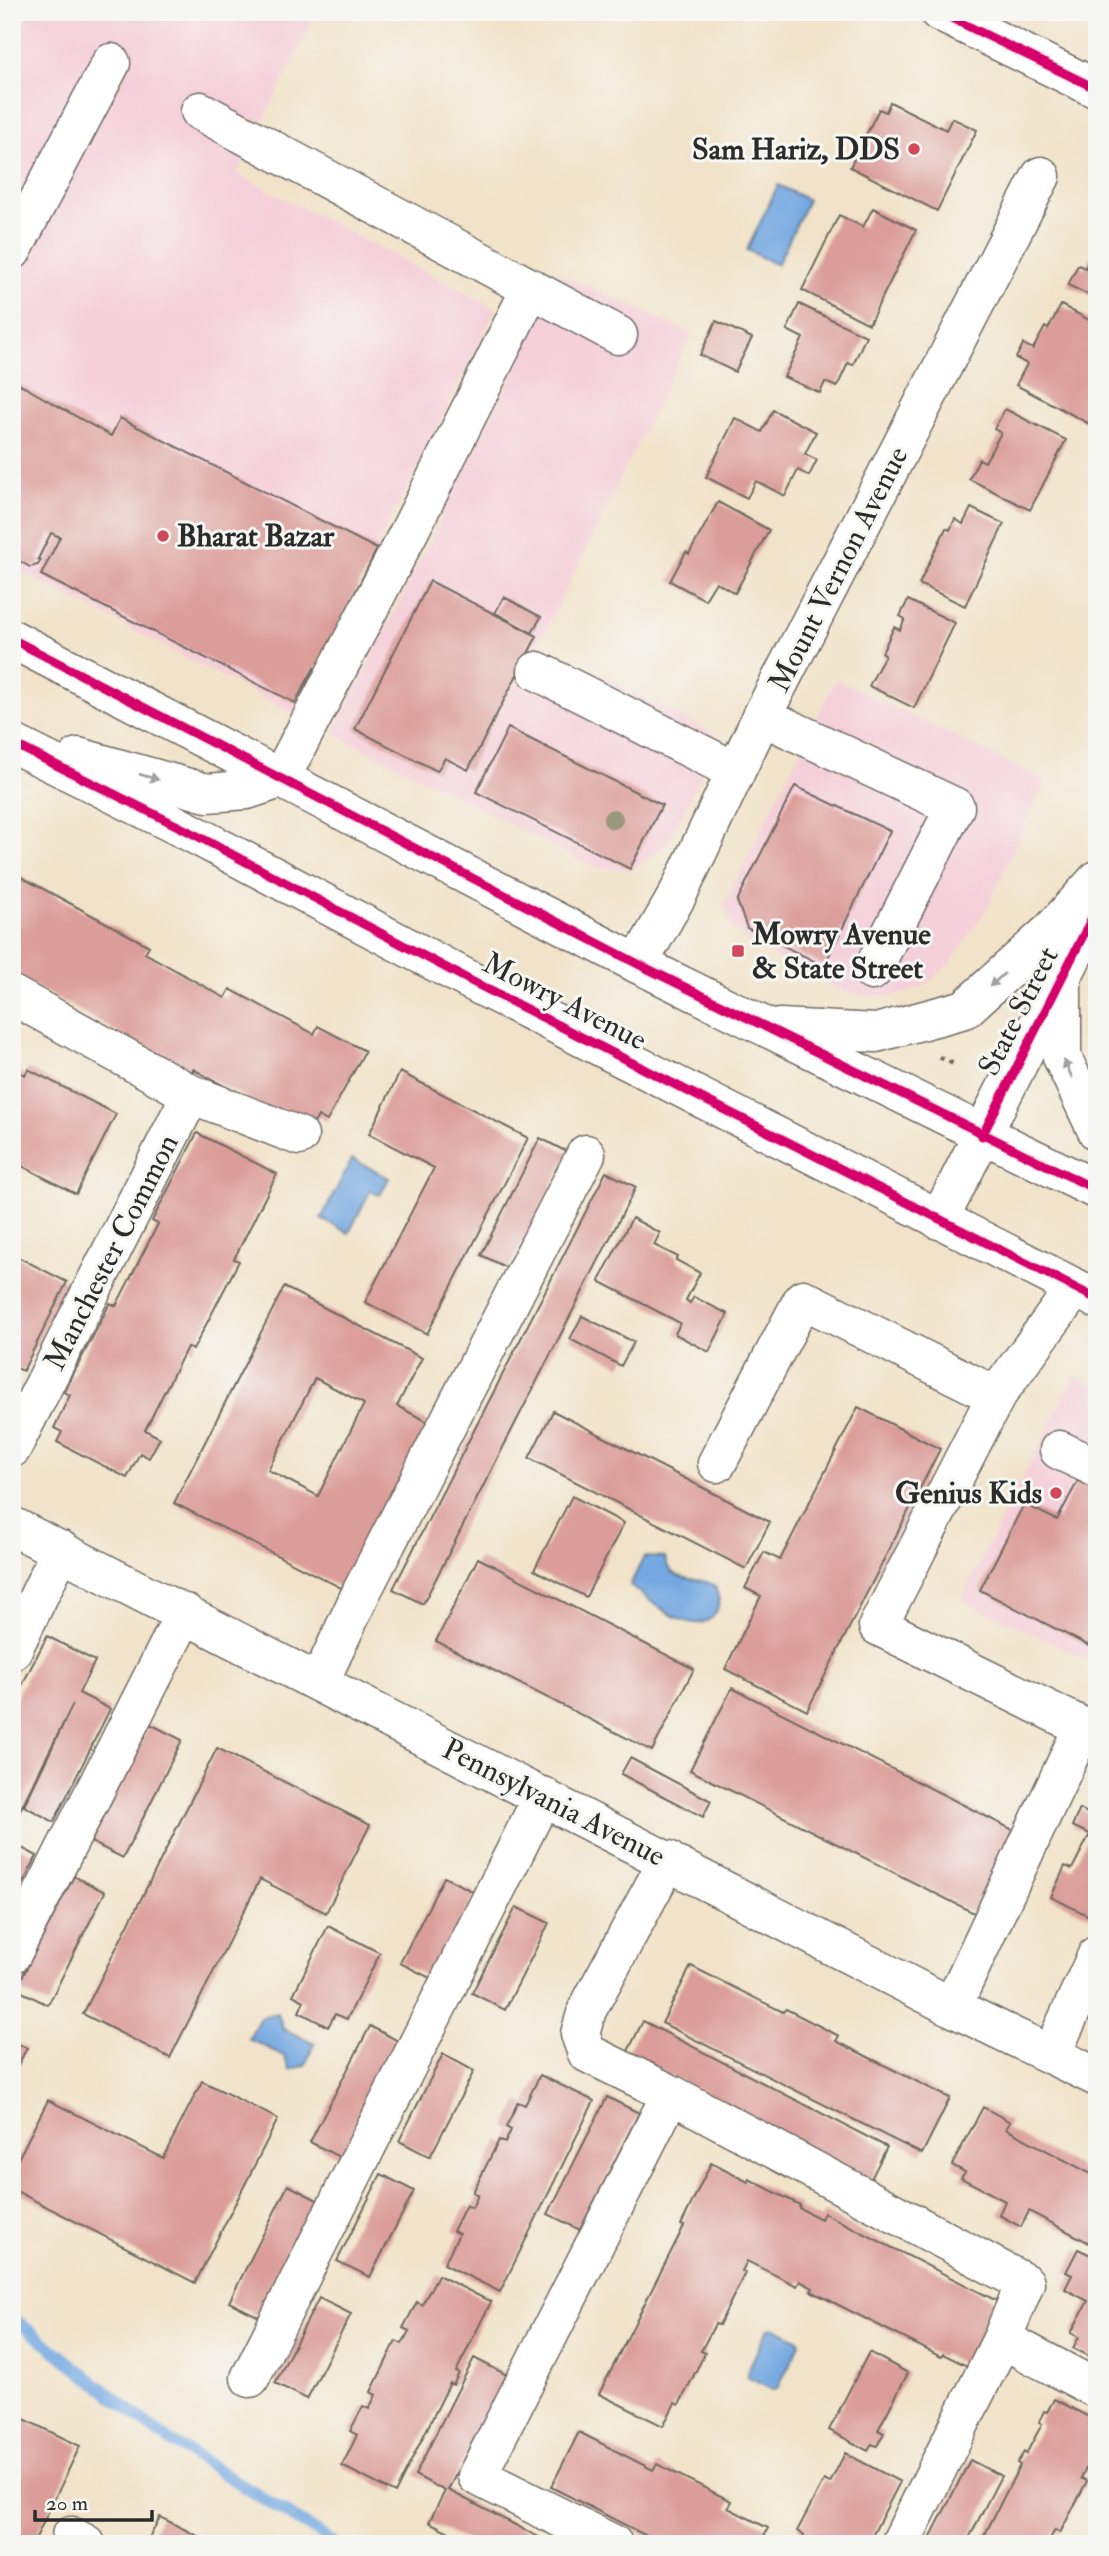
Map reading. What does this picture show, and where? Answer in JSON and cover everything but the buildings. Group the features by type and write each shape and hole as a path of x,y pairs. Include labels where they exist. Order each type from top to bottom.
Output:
{"street":[{"path":"939,12 1097,89"},
{"path":"12,251 111,63"},
{"path":"200,111 618,335"},
{"name":"Mount Vernon Avenue","path":"638,964 677,896 762,716 1041,176"},
{"path":"12,741 206,793 247,790 280,779 409,532 531,288"},
{"path":"12,639 638,964 982,1136 1097,1190"},
{"path":"537,671 736,771"},
{"path":"762,716 955,807 872,971"},
{"name":"Mowry Avenue","path":"12,741 473,982 1086,1293"},
{"path":"768,1028 876,1032 965,1009 1051,931 1097,880"},
{"name":"State Street","path":"939,1220 1097,908"},
{"path":"1062,978 1062,1057 1097,1131"},
{"path":"12,995 191,1094 299,1136"},
{"name":"Manchester Common","path":"12,1448 191,1094"},
{"path":"319,1683 361,1592 586,1154"},
{"path":"952,2007 1083,1727 878,1626 996,1396 1086,1293"},
{"path":"717,1463 803,1299 996,1396"},
{"path":"1059,1450 1097,1468"},
{"name":"Pennsylvania Avenue","path":"12,1525 952,2007 1097,2077"},
{"path":"12,1651 61,1550"},
{"path":"12,1954 185,1613"},
{"path":"250,2378 543,1796"},
{"path":"668,1860 587,2010 580,2034 587,2053 671,2094 1025,2283 1002,2339 900,2544"},
{"path":"1051,2055 1097,1955"},
{"path":"612,2544 477,2476 671,2094"},
{"path":"1002,2339 1097,2389"}],"shaded area":[{"path":"12,12 317,12 237,174 496,309 294,714 12,567"},
{"path":"562,275 692,334 539,643 720,737 667,844 633,870 595,868 334,733"},
{"path":"836,679 1045,781 987,908 951,963 924,986 899,995 868,996 844,991 754,947 731,926 724,904"},
{"name":"Genius Kids","path":"1075,1375 1097,1387 1097,1665 961,1599"}],"water":[{"path":"778,185 808,200 777,265 747,250"},
{"path":"352,1159 389,1178 380,1195 370,1191 349,1233 321,1219"},
{"path":"644,1557 665,1558 668,1567 678,1576 714,1585 718,1598 716,1612 708,1621 685,1621 648,1599 630,1585"},
{"path":"278,2013 283,2029 315,2043 305,2065 290,2070 284,2056 249,2039 260,2017"},
{"path":"773,2327 799,2340 800,2344 778,2387 773,2390 747,2377 747,2372 768,2329"}],"waterway":[{"path":"12,2317 160,2434 336,2544"}],"cycle path":[{"path":"939,12 1097,89"},
{"path":"12,639 638,964 1097,1190"},
{"path":"12,743 186,830 473,982 1097,1299"},
{"path":"982,1136 1097,908"}],"place":[{"name":"Sam Hariz, DDS","path":"914,149"},
{"name":"Bharat Bazar","path":"163,536"},
{"name":"Mowry Avenue & State Street","path":"738,951"},
{"name":"Genius Kids","path":"1056,1493"}]}
